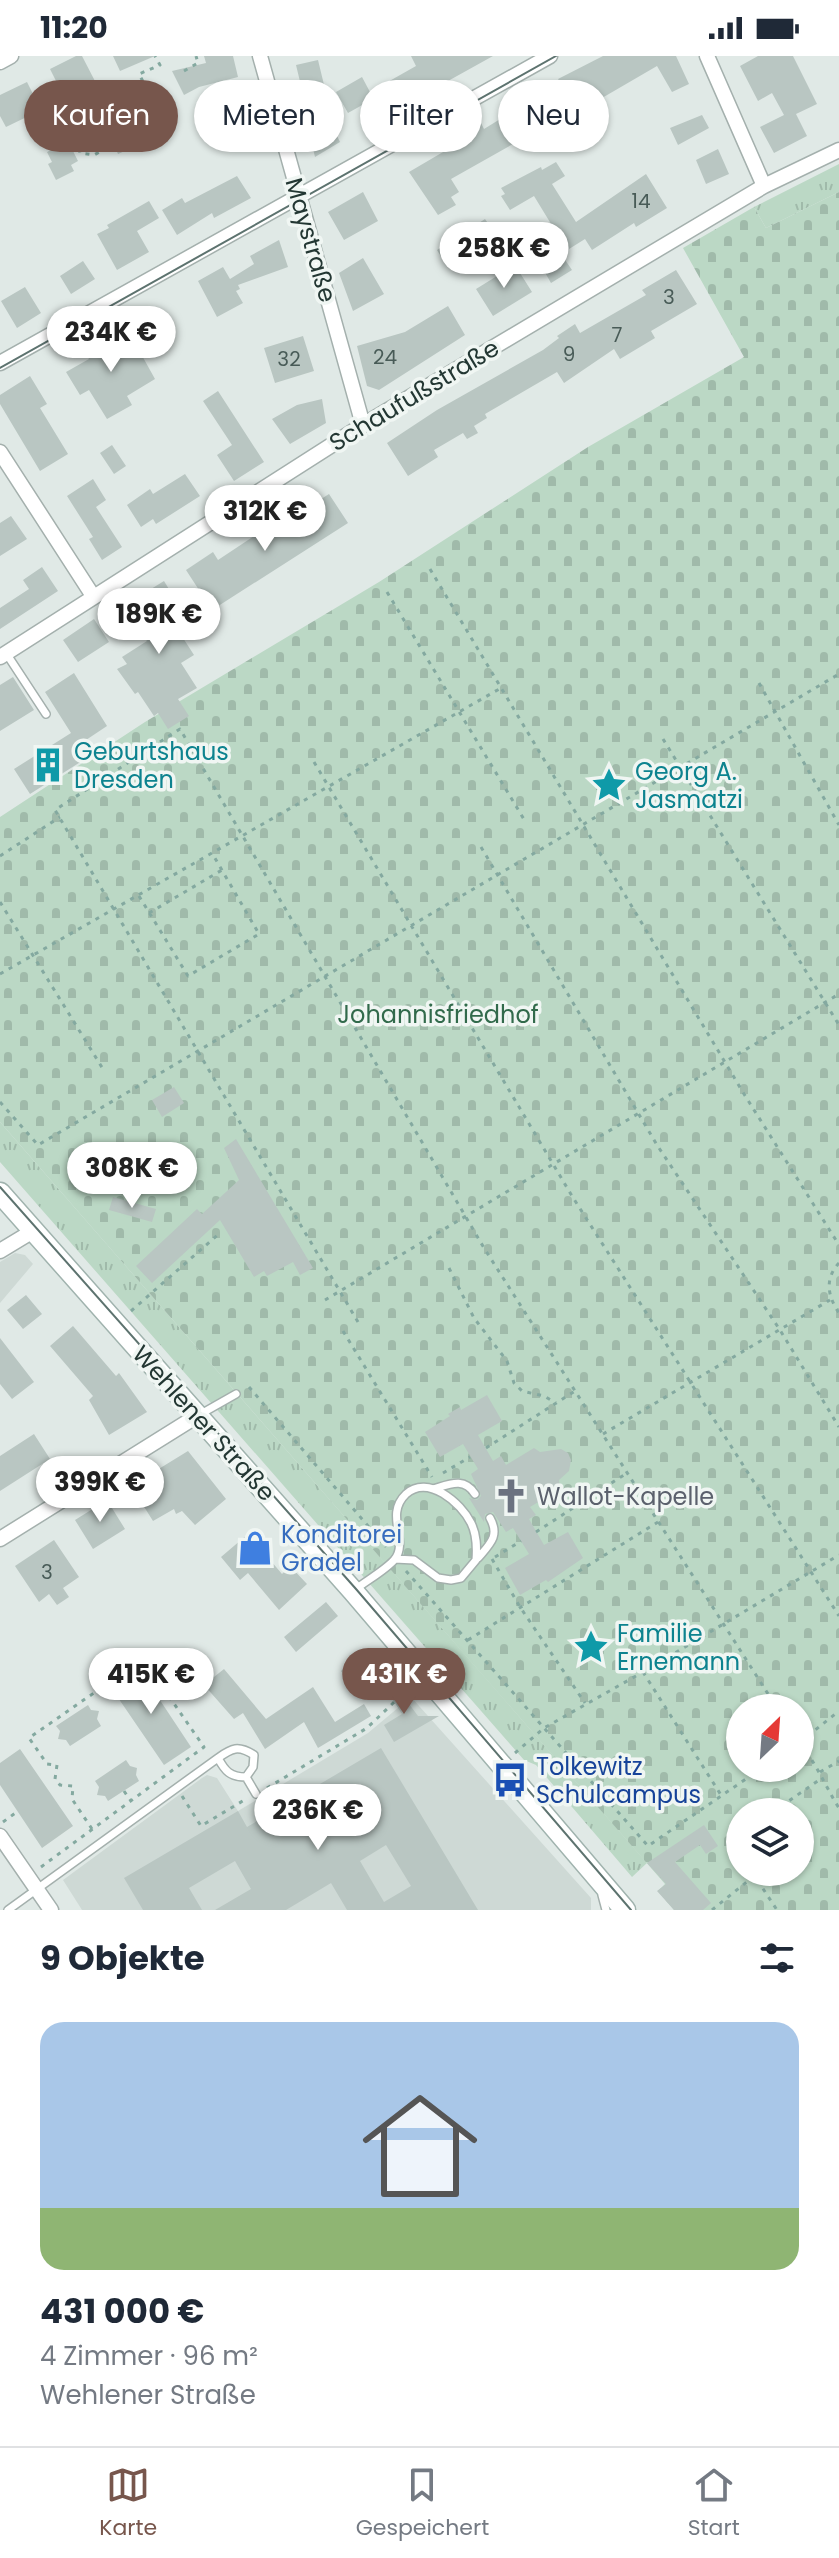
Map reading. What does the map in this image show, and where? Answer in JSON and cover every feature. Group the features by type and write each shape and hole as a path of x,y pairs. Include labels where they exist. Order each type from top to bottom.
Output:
{"main road":[{"name":"Wehlener Straße","path":"0,1193 353,1591 625,1910"}],"street":[{"path":"0,62 11,56"},
{"name":"Maystraße","path":"260,56 363,425"},
{"path":"0,363 550,56"},
{"path":"707,56 764,186"},
{"name":"Schaufußstraße","path":"3,655 363,425 764,186 839,150"},
{"path":"0,452 93,596"},
{"path":"0,1251 33,1231"},
{"path":"0,1539 197,1416"},
{"path":"0,1836 51,1910"}],"lane":[{"path":"3,655 46,714"},
{"path":"197,1416 236,1394"},
{"path":"433,1489 457,1482 470,1486 475,1494"},
{"path":"353,1591 395,1559 401,1545 396,1523 400,1503 407,1493 419,1487 447,1496 470,1521 475,1535 476,1560"},
{"path":"395,1559 414,1560 438,1578 461,1578 494,1540 495,1528 490,1518"},
{"path":"8,1910 32,1883 231,1748 243,1747 254,1755 253,1767 246,1777"},
{"path":"218,1758 234,1777 246,1777"},
{"path":"246,1777 256,1794"},
{"path":"597,1878 606,1910"}],"path":[{"path":"142,80 138,72 160,65 155,56"},
{"path":"184,71 200,65 196,56"},
{"path":"80,152 94,155 99,152"},
{"path":"430,569 725,1062 839,1245"},
{"path":"387,592 525,821"},
{"path":"0,1102 38,1145 839,674"},
{"path":"759,683 839,825"},
{"path":"0,974 501,688"},
{"path":"358,1322 55,810 180,729 466,1216 768,1694"},
{"path":"663,739 839,1025"},
{"path":"314,762 553,1164 839,1616"},
{"path":"0,856 60,817"},
{"path":"481,847 639,1113 839,1427"},
{"path":"139,896 188,976 259,934 212,853"},
{"path":"149,913 222,870"},
{"path":"0,902 103,1069"},
{"path":"325,1300 839,994"},
{"path":"115,1324 221,1232"},
{"path":"839,1263 833,1269 828,1285 830,1300 839,1313"},
{"path":"449,1268 474,1318 507,1361 514,1383 522,1391 544,1396 556,1403"},
{"path":"603,1434 830,1300"},
{"path":"343,1331 433,1479 470,1457"},
{"path":"249,1387 395,1559 648,1846 741,1782"},
{"path":"486,1448 575,1391"},
{"path":"536,1532 627,1473"},
{"path":"467,1640 658,1522"},
{"path":"502,1764 544,1728 839,1555"},
{"path":"492,1559 520,1607 585,1703"},
{"path":"32,1883 92,1829 204,1747 154,1674 148,1678 137,1663 29,1738 47,1764 57,1765 55,1779 60,1785 73,1786 72,1799 92,1829"},
{"path":"643,1672 721,1795"},
{"path":"177,1787 201,1826 367,1728 425,1674"},
{"path":"814,1732 839,1711"},
{"path":"820,1772 839,1761"},
{"path":"814,1763 820,1772 820,1779 839,1808"},
{"path":"793,1798 820,1779"},
{"path":"124,1791 131,1801"},
{"path":"0,1824 18,1811"},
{"path":"712,1910 739,1886"},
{"path":"761,1886 777,1910"}],"shaded area":[{"path":"15,1253 25,1255 33,1264 0,1303 0,1262"},
{"path":"411,1697 591,1898 591,1910 82,1910 63,1880 207,1775 217,1778 238,1811 368,1733"}],"green space":[{"path":"839,164 839,192 766,228 754,207"},
{"name":"Johannisfriedhof","path":"839,192 839,1910 674,1910 658,1891 665,1884 0,1122 0,817 145,722 379,582 588,447 744,357 683,248 754,207 766,228"},
{"path":"0,1122 647,1863 632,1877 536,1765 524,1760 0,1162"}],"building":[{"path":"82,56 94,80 56,80 50,69"},
{"path":"113,56 155,56 120,71"},
{"path":"204,56 233,56 238,77 194,80 194,90 184,95 172,71 206,63"},
{"path":"411,56 493,56 450,80 391,80 416,66"},
{"path":"603,56 676,56 689,84 672,92 657,66 609,94 609,80 558,79"},
{"path":"758,56 793,56 817,104 796,114 807,136 774,153 760,127 784,115 772,93 758,101 740,66"},
{"path":"318,60 323,80 300,80 296,65"},
{"path":"362,77 360,106 348,113 344,106 344,87"},
{"path":"24,83 24,118 6,127 0,116 0,95"},
{"path":"702,115 709,128 678,145 670,128"},
{"path":"498,120 499,152 451,179 459,192 451,197 456,205 438,215 409,172 443,152 482,152 482,125 484,129"},
{"path":"718,149 729,174 706,184 696,160"},
{"path":"47,152 74,152 78,161 71,165 74,171 56,180 48,164 52,162"},
{"path":"556,162 565,176 552,184 576,222 646,174 667,208 636,227 634,223 592,250 585,239 561,254 572,270 551,283 534,253 559,237 534,196 510,210 501,196 505,194 501,188"},
{"path":"237,176 251,198 214,218 212,213 177,235 162,210 182,198 185,203"},
{"path":"363,192 378,221 344,240 328,212"},
{"path":"149,201 159,218 137,231 149,252 117,270 97,234"},
{"path":"485,219 494,232 445,263 437,250"},
{"path":"279,240 288,267 238,285 240,289 236,291 243,303 217,317 198,281 223,267 230,279 254,264 250,256"},
{"path":"363,258 384,294 353,311 339,273"},
{"path":"83,261 95,279 71,294 60,276"},
{"path":"515,265 532,292 493,316 476,289"},
{"path":"676,270 697,304 651,331 655,338 620,359 614,349 564,383 557,372 485,414 487,418 474,426 478,433 467,439 463,433 434,450 438,457 408,476 387,443 437,410 543,350 575,324 580,333 646,295 642,290"},
{"path":"25,287 41,313 17,328 1,301"},
{"path":"448,306 465,335 379,390 367,386 357,346 405,332"},
{"path":"116,329 132,357 140,352 155,379 127,396 132,405 107,419 89,390 80,395 66,372 89,359 83,349"},
{"path":"303,336 314,371 275,383 264,348"},
{"path":"30,376 47,404 40,408 68,454 40,471 0,404 0,395"},
{"path":"218,391 264,462 234,481 217,455 232,445 203,401"},
{"path":"322,399 326,423 290,444 272,419 297,405"},
{"path":"112,445 126,466 114,474 100,453"},
{"path":"185,474 200,496 156,524 153,519 141,527 127,505 150,489 153,494"},
{"path":"93,479 106,500 96,507 122,547 102,560 89,539 93,537 67,496"},
{"path":"329,494 348,523 212,610 186,570 213,552 218,560 260,532 263,536"},
{"path":"11,516 27,539 0,556 0,523"},
{"path":"42,567 58,591 0,629 0,608 29,589 23,580"},
{"path":"164,581 186,617 174,624 194,655 181,663 197,688 178,699 189,716 168,729 158,713 154,716 117,669 127,664 122,657 147,641 125,605"},
{"path":"94,619 109,642 78,662 63,640"},
{"path":"74,673 107,726 74,748 82,761 30,794 14,769 71,733 45,692"},
{"path":"13,677 34,710 0,731 0,685"},
{"path":"174,1087 184,1103 162,1117 152,1100"},
{"path":"236,1139 313,1268 300,1275 293,1262 267,1276 264,1271 254,1277 220,1220 152,1283 136,1266 197,1209 202,1214 239,1180 224,1148"},
{"path":"113,1197 156,1209 152,1222 109,1210"},
{"path":"26,1295 42,1314 23,1329 7,1310"},
{"path":"73,1326 116,1376 119,1373 147,1412 109,1435 89,1400 93,1396 50,1346"},
{"path":"0,1338 34,1382 12,1399 0,1384"},
{"name":"Wallot-Kapelle","path":"487,1395 502,1421 478,1435 493,1461 501,1456 506,1465 534,1448 540,1452 561,1449 568,1453 571,1460 569,1471 559,1480 560,1489 530,1507 536,1515 529,1519 544,1545 568,1532 583,1558 548,1582 546,1580 520,1595 505,1568 529,1554 513,1528 506,1532 493,1512 485,1514 484,1522 469,1498 477,1500 481,1496 471,1474 478,1469 463,1444 440,1457 425,1432 450,1416 448,1414"},
{"path":"34,1434 50,1459 0,1491 0,1456"},
{"path":"188,1451 226,1499 195,1525 182,1511 176,1514 174,1509 153,1521 131,1486"},
{"path":"107,1500 125,1529 93,1549 75,1520"},
{"path":"248,1534 282,1574 290,1566 307,1584 279,1610 248,1573 240,1580 221,1557"},
{"path":"54,1540 79,1577 63,1588 69,1597 57,1605 49,1594 39,1602 15,1566"},
{"path":"326,1602 338,1616 296,1652 284,1637"},
{"path":"367,1652 380,1659 388,1671 388,1677 365,1700 341,1671"},
{"path":"138,1667 191,1747 164,1765 110,1686"},
{"path":"224,1669 266,1719 313,1687 335,1722 364,1704 371,1716 318,1748 304,1722 265,1749 243,1713 234,1719 204,1685"},
{"path":"392,1681 418,1716 439,1716 394,1742 384,1725 402,1714 384,1686"},
{"path":"88,1705 91,1710 99,1711 97,1719 101,1726 70,1746 66,1740 58,1739 60,1731 56,1726"},
{"path":"381,1748 478,1910 347,1910 331,1883 286,1910 215,1910 251,1889 235,1861 189,1888 202,1910 143,1910 124,1878 238,1811 247,1827","holes":["386,1845 411,1886 384,1902 360,1861"]},
{"path":"20,1749 73,1826 42,1848 0,1785 0,1763"},
{"path":"126,1760 130,1766 137,1768 139,1781 108,1801 105,1796 97,1795 99,1787 95,1781"},
{"path":"704,1825 718,1846 706,1854 700,1845 675,1862 711,1903 703,1910 674,1910 657,1891 666,1884 647,1863"}],"tram line":[{"path":"0,368 556,56"},
{"path":"0,1187 356,1589 631,1910"}],"place":[{"name":"Geburtshaus Dresden","path":"48,765"},
{"name":"Georg A. Jasmatzi","path":"609,785"},
{"name":"Wallot-Kapelle","path":"511,1496"},
{"name":"Konditorei Gradel","path":"255,1548"},
{"name":"Familie Ernemann","path":"591,1647"},
{"name":"Tolkewitz Schulcampus","path":"510,1780"}]}
